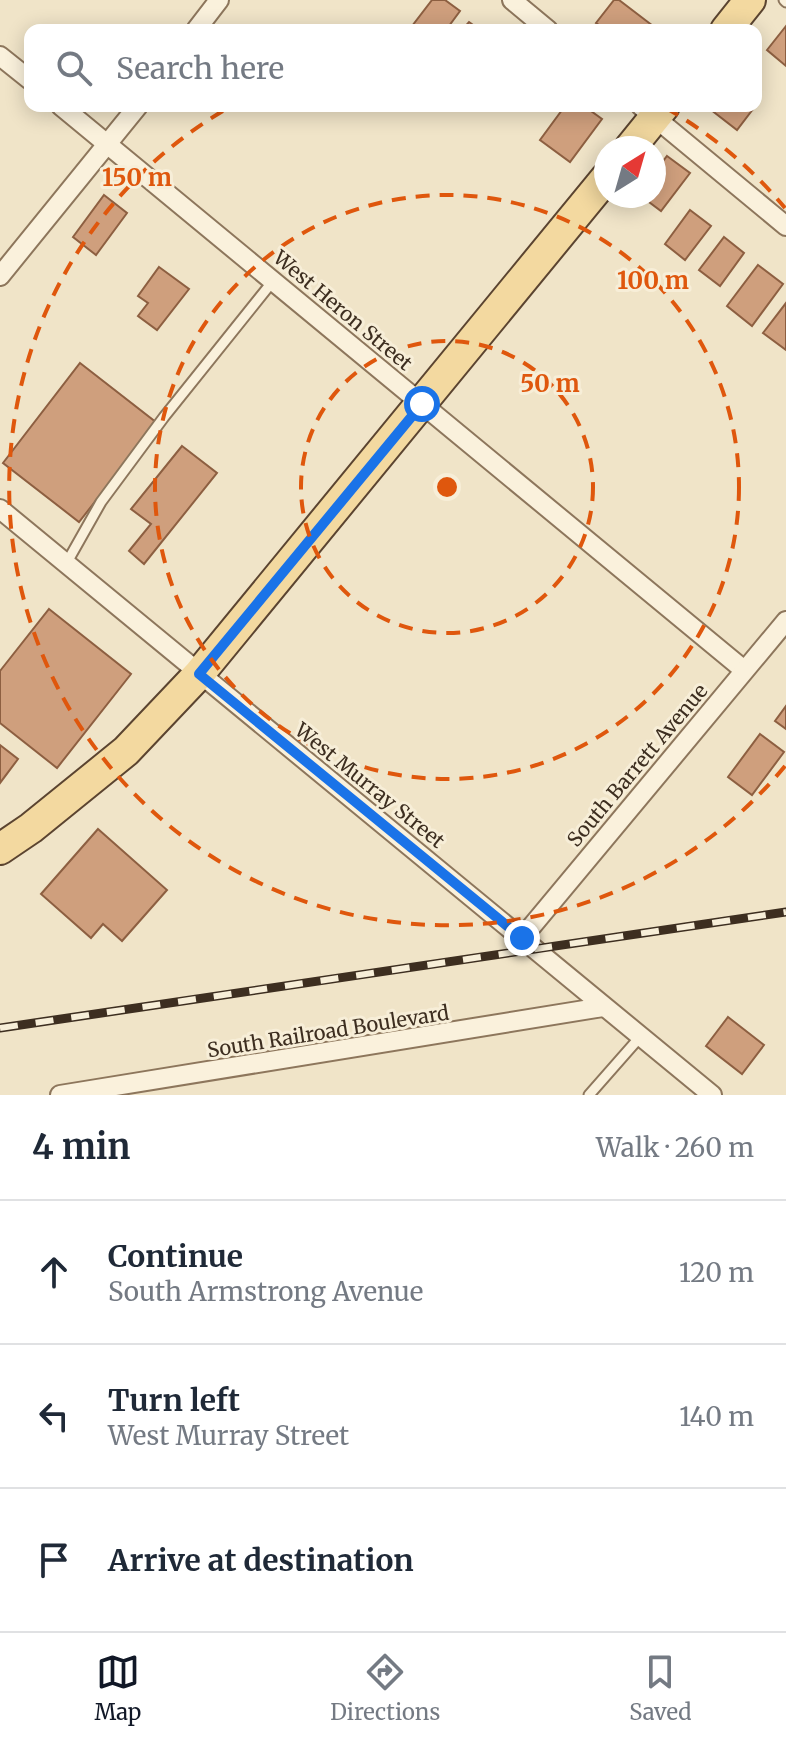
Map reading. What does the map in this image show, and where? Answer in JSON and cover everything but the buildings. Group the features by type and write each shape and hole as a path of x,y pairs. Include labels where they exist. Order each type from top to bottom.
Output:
{"main road":[{"path":"731,24 750,0"},
{"path":"637,136 652,112"},
{"path":"0,849 31,828 126,751 199,674 594,193"}],"street":[{"path":"201,24 219,0"},
{"path":"512,0 541,24"},
{"path":"0,56 24,75"},
{"name":"West Heron Street","path":"68,112 744,670"},
{"path":"0,276 133,112"},
{"path":"655,112 786,226"},
{"name":"West Murray Street","path":"0,509 712,1095"},
{"name":"South Barrett Avenue","path":"522,938 786,621"},
{"name":"South Railroad Boulevard","path":"60,1095 603,1007"},
{"path":"161,1081 178,1095"}],"lane":[{"path":"66,564 101,502 164,417 273,281"},
{"path":"589,1095 640,1037"}],"railway":[{"path":"0,1028 786,912"}],"route":[{"path":"422,404 199,674 522,938"}]}
